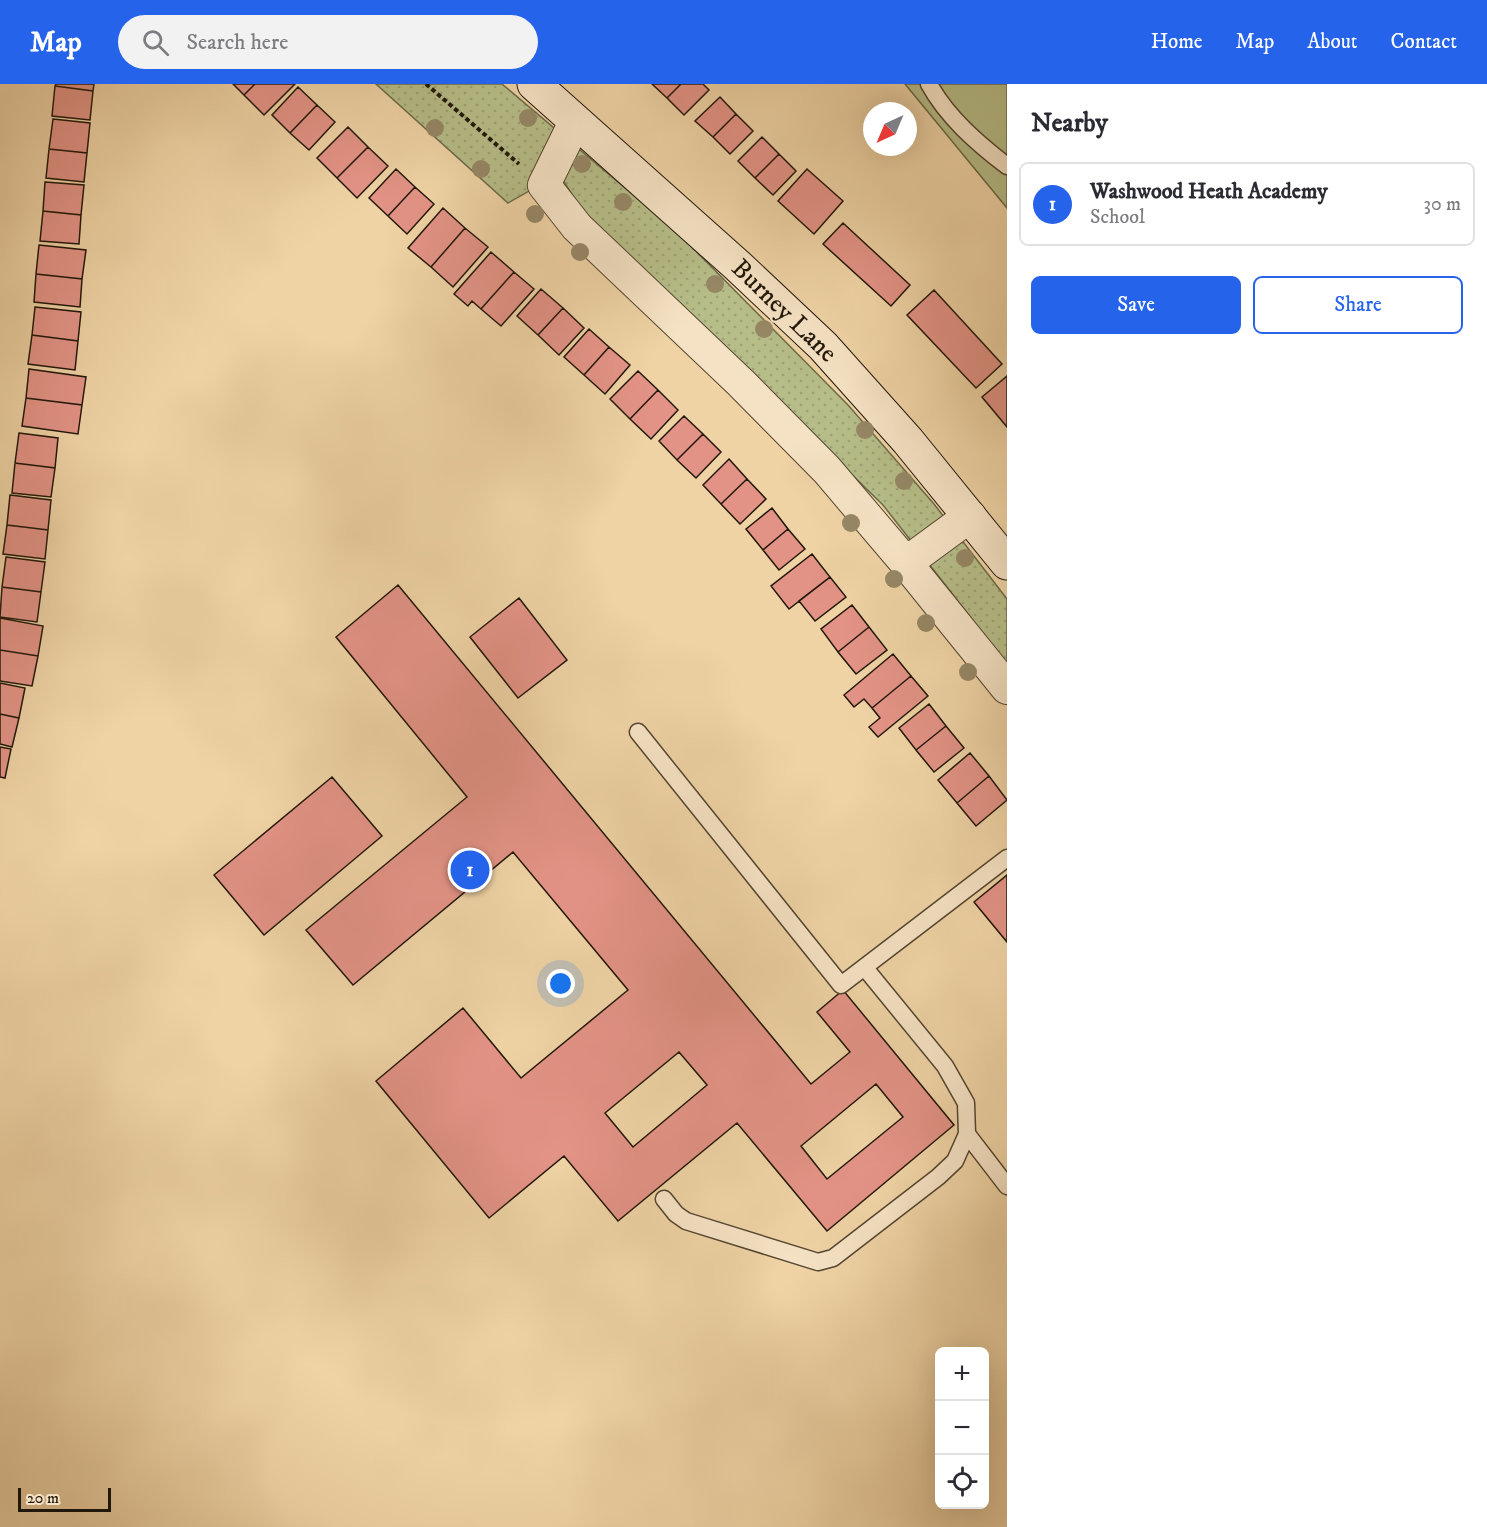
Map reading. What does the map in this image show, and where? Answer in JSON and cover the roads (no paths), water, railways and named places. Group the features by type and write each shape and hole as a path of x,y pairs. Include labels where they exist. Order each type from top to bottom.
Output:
{"street":[{"name":"Burney Lane","path":"534,84 823,345 908,441 1007,563"},
{"path":"575,122 544,185 577,226 741,383 827,470 906,562 1007,688"},
{"path":"906,562 970,516"}],"lane":[{"path":"929,84 936,98 978,144 1007,166"},
{"path":"638,732 841,985 1007,858"},
{"path":"664,1199 686,1221 818,1262 833,1258 938,1177 955,1161 967,1134 966,1103 945,1066 865,968"},
{"path":"967,1134 1007,1186"}],"place":[{"name":"Washwood Heath Academy","path":"470,870"}]}
